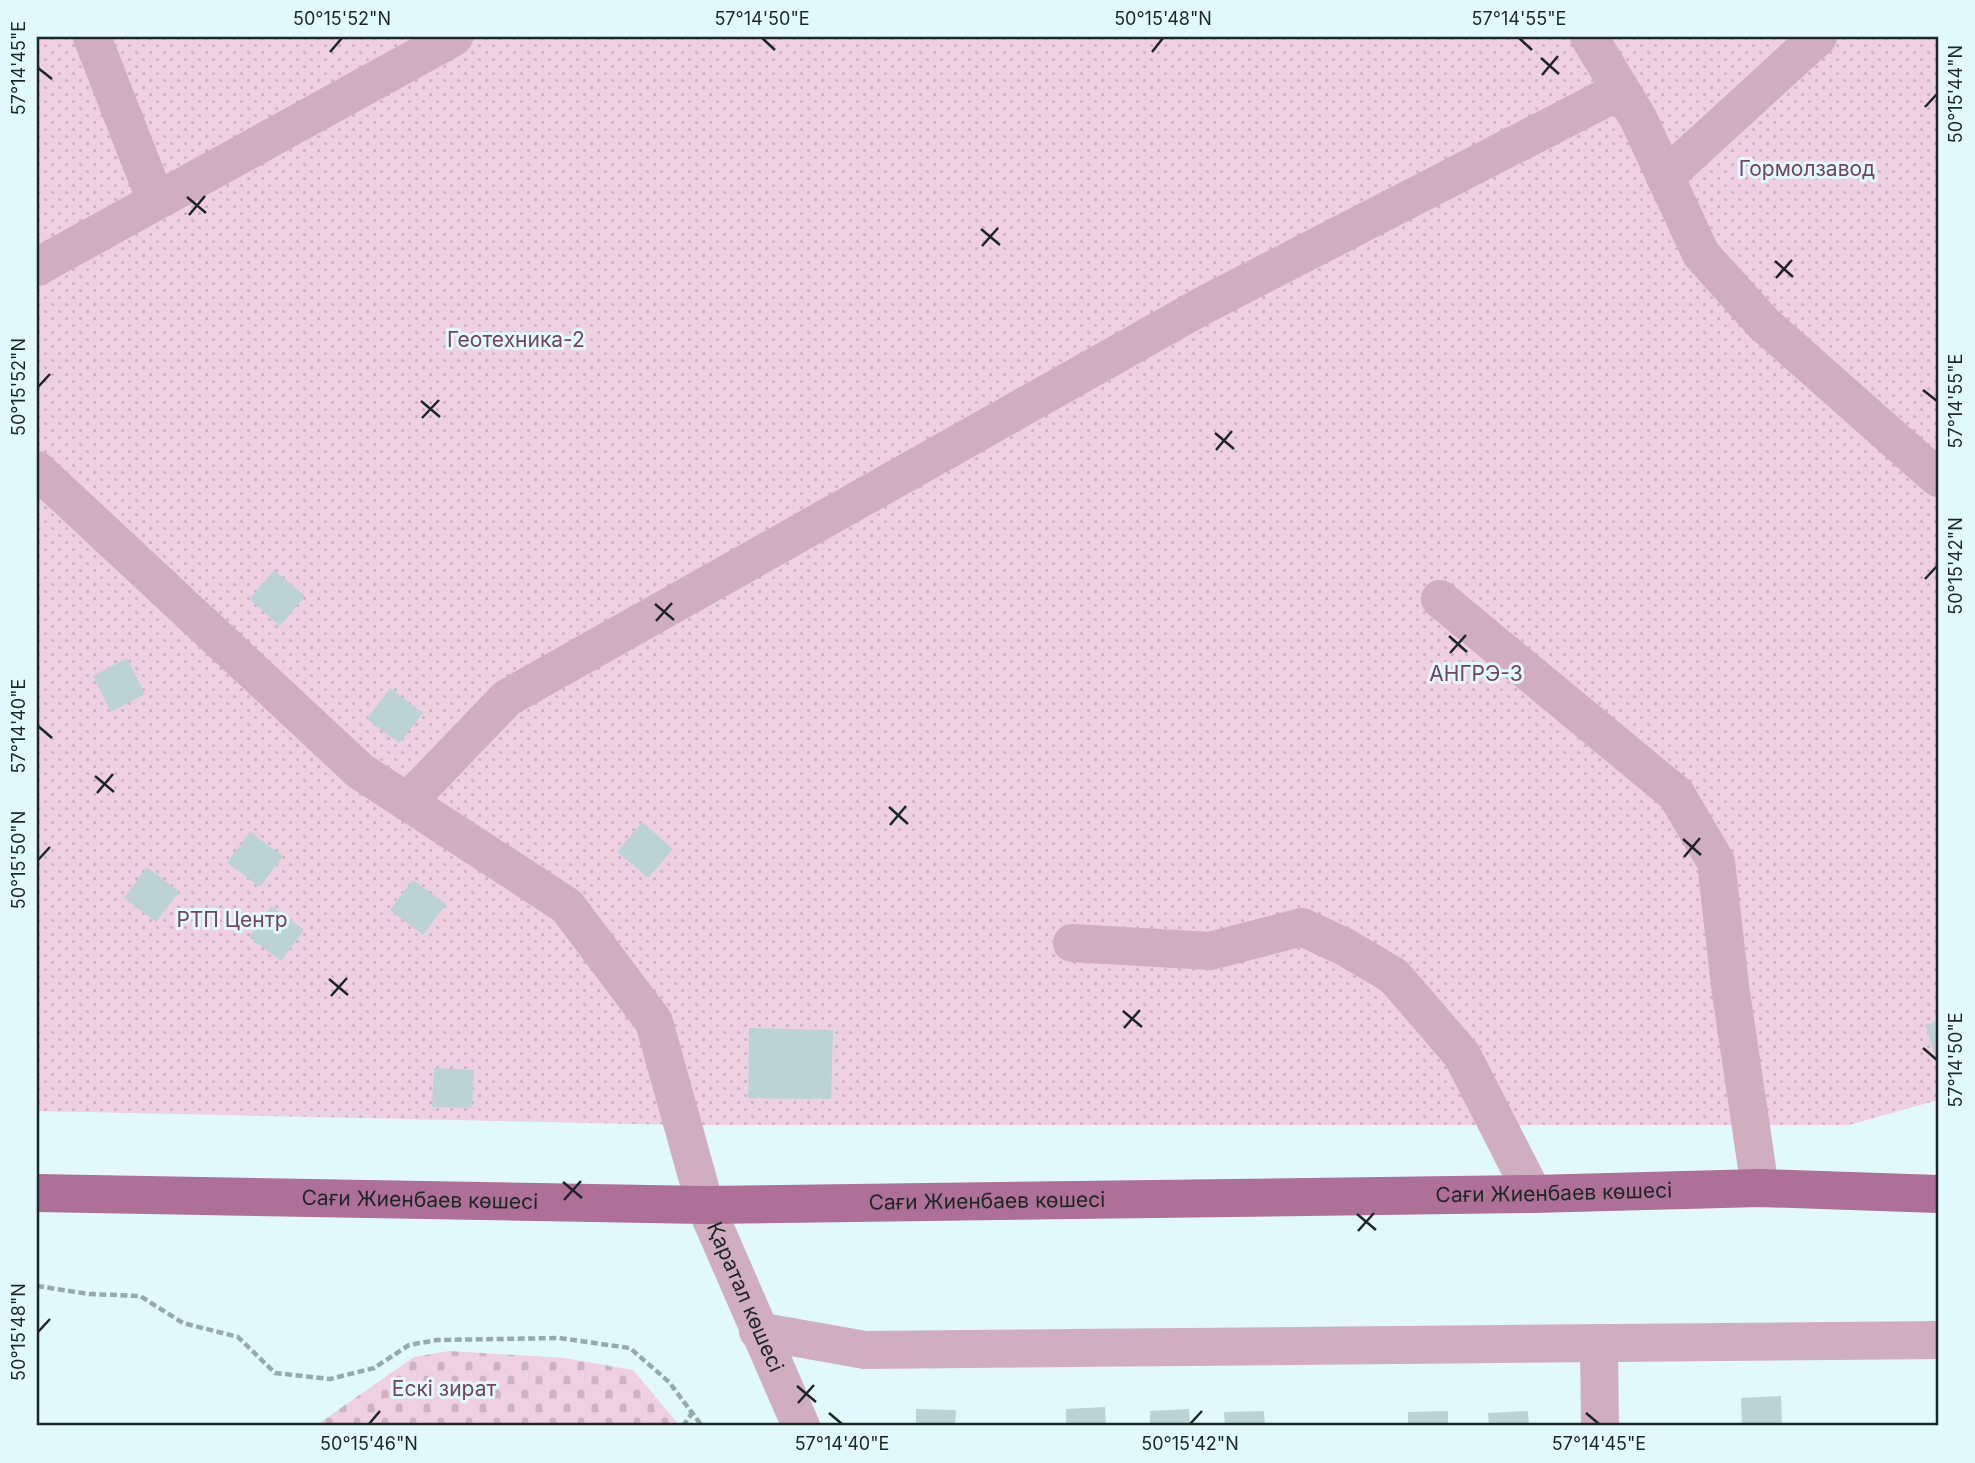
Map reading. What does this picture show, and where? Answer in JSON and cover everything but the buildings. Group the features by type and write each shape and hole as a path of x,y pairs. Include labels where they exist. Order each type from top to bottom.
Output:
{"main road":[{"name":"Сағи Жиенбаев көшесі","path":"37,1194 705,1205 1533,1194 1760,1188 1938,1194"}],"street":[{"path":"92,37 156,201"},
{"path":"37,267 454,37"},
{"path":"1589,37 1621,90 1701,254 1763,323 1938,478"},
{"path":"1665,177 1818,37"},
{"path":"407,802 507,698 1204,305 1621,90"},
{"name":"Қаратал көшесі","path":"37,470 360,771 567,906 654,1022 705,1205 801,1426"},
{"path":"1440,599 1676,794 1716,862 1730,986 1760,1188"},
{"path":"1073,943 1210,951 1302,927 1345,947 1394,976 1461,1055 1533,1194"},
{"path":"758,1331 865,1350 1938,1340"},
{"path":"1599,1343 1600,1426"}],"path":[{"path":"37,1286 89,1294 140,1296 183,1323 238,1336 275,1373 330,1380 374,1368 409,1345 437,1340 559,1338 630,1348 669,1382 702,1426"},
{"path":"683,1426 692,1413"}],"green space":[{"path":"37,37 1938,37 1938,1100 1849,1125 682,1125 37,1111"},
{"name":"Ескі зират","path":"449,1351 564,1358 633,1370 680,1426 315,1426 414,1357"}],"park label":[{"name":"Гормолзавод","path":"1807,169"},
{"name":"Геотехника-2","path":"516,340"},
{"name":"АНГРЭ-3","path":"1476,674"},
{"name":"РТП Центр","path":"232,920"}]}
